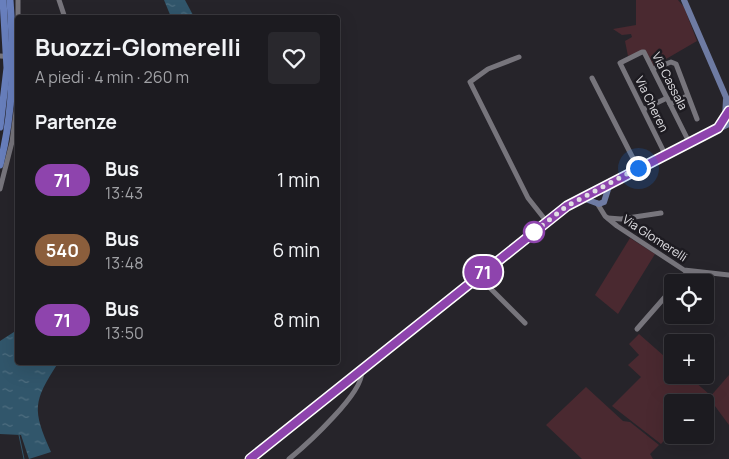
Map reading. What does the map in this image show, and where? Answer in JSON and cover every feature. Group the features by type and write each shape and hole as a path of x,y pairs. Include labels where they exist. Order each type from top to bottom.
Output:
{"highway":[{"path":"3,0 13,54"},
{"path":"0,127 13,54 10,0"},
{"path":"0,2 0,24"},
{"path":"0,166 10,115 10,68"}],"main road":[{"path":"250,459 478,276 581,198 689,142 729,124 726,114 727,102 684,0"},
{"path":"718,128 726,114"},
{"path":"598,202 607,194 610,183"},
{"path":"597,190 607,194"},
{"path":"597,190 598,202"},
{"path":"581,198 598,202"}],"street":[{"path":"18,0 18,15"},
{"path":"59,0 64,15"},
{"name":"Via Cassala","path":"620,62 644,52 689,142"},
{"path":"0,56 13,54"},
{"path":"520,57 488,69 470,82 528,198 547,222"},
{"name":"Via Cheren","path":"620,62 665,154"},
{"path":"653,69 674,62 697,119"},
{"path":"592,78 638,168"},
{"path":"670,104 687,96"},
{"path":"644,109 667,98"},
{"path":"0,188 12,142 15,120"},
{"name":"Via Glomerelli","path":"598,202 605,216 617,226 688,271 729,275"},
{"path":"605,216 621,219 661,213"},
{"path":"617,226 621,219"},
{"path":"685,274 688,271"},
{"path":"478,276 525,323"},
{"path":"637,329 664,298"},
{"path":"289,459 324,429 361,380 361,370"}],"shaded area":[{"path":"636,0 678,0 684,7 697,41 654,66 645,50 628,56 625,41 632,37 631,34 622,35 613,29 636,25"},
{"path":"630,238 655,254 618,314 595,295"},
{"path":"639,334 664,356 664,384 697,384 709,394 664,394 664,441 661,444 612,406 641,377 628,365 639,355 629,344"},
{"path":"729,375 729,425 714,405 714,394 712,394"},
{"path":"586,387 623,421 630,422 659,445 650,454 653,459 582,459 546,425"}],"water":[{"path":"164,0 185,0 193,15 170,15"},
{"path":"15,331 15,365 57,365 44,387 38,406 38,415 51,452 29,459 21,435 0,434 0,341"}],"waterway":[{"path":"19,435 24,459"}],"bus line":[{"name":"71","path":"250,459 567,206 718,128 729,111"}],"route":[{"path":"534,232 531,234 567,206 638,168"}]}
